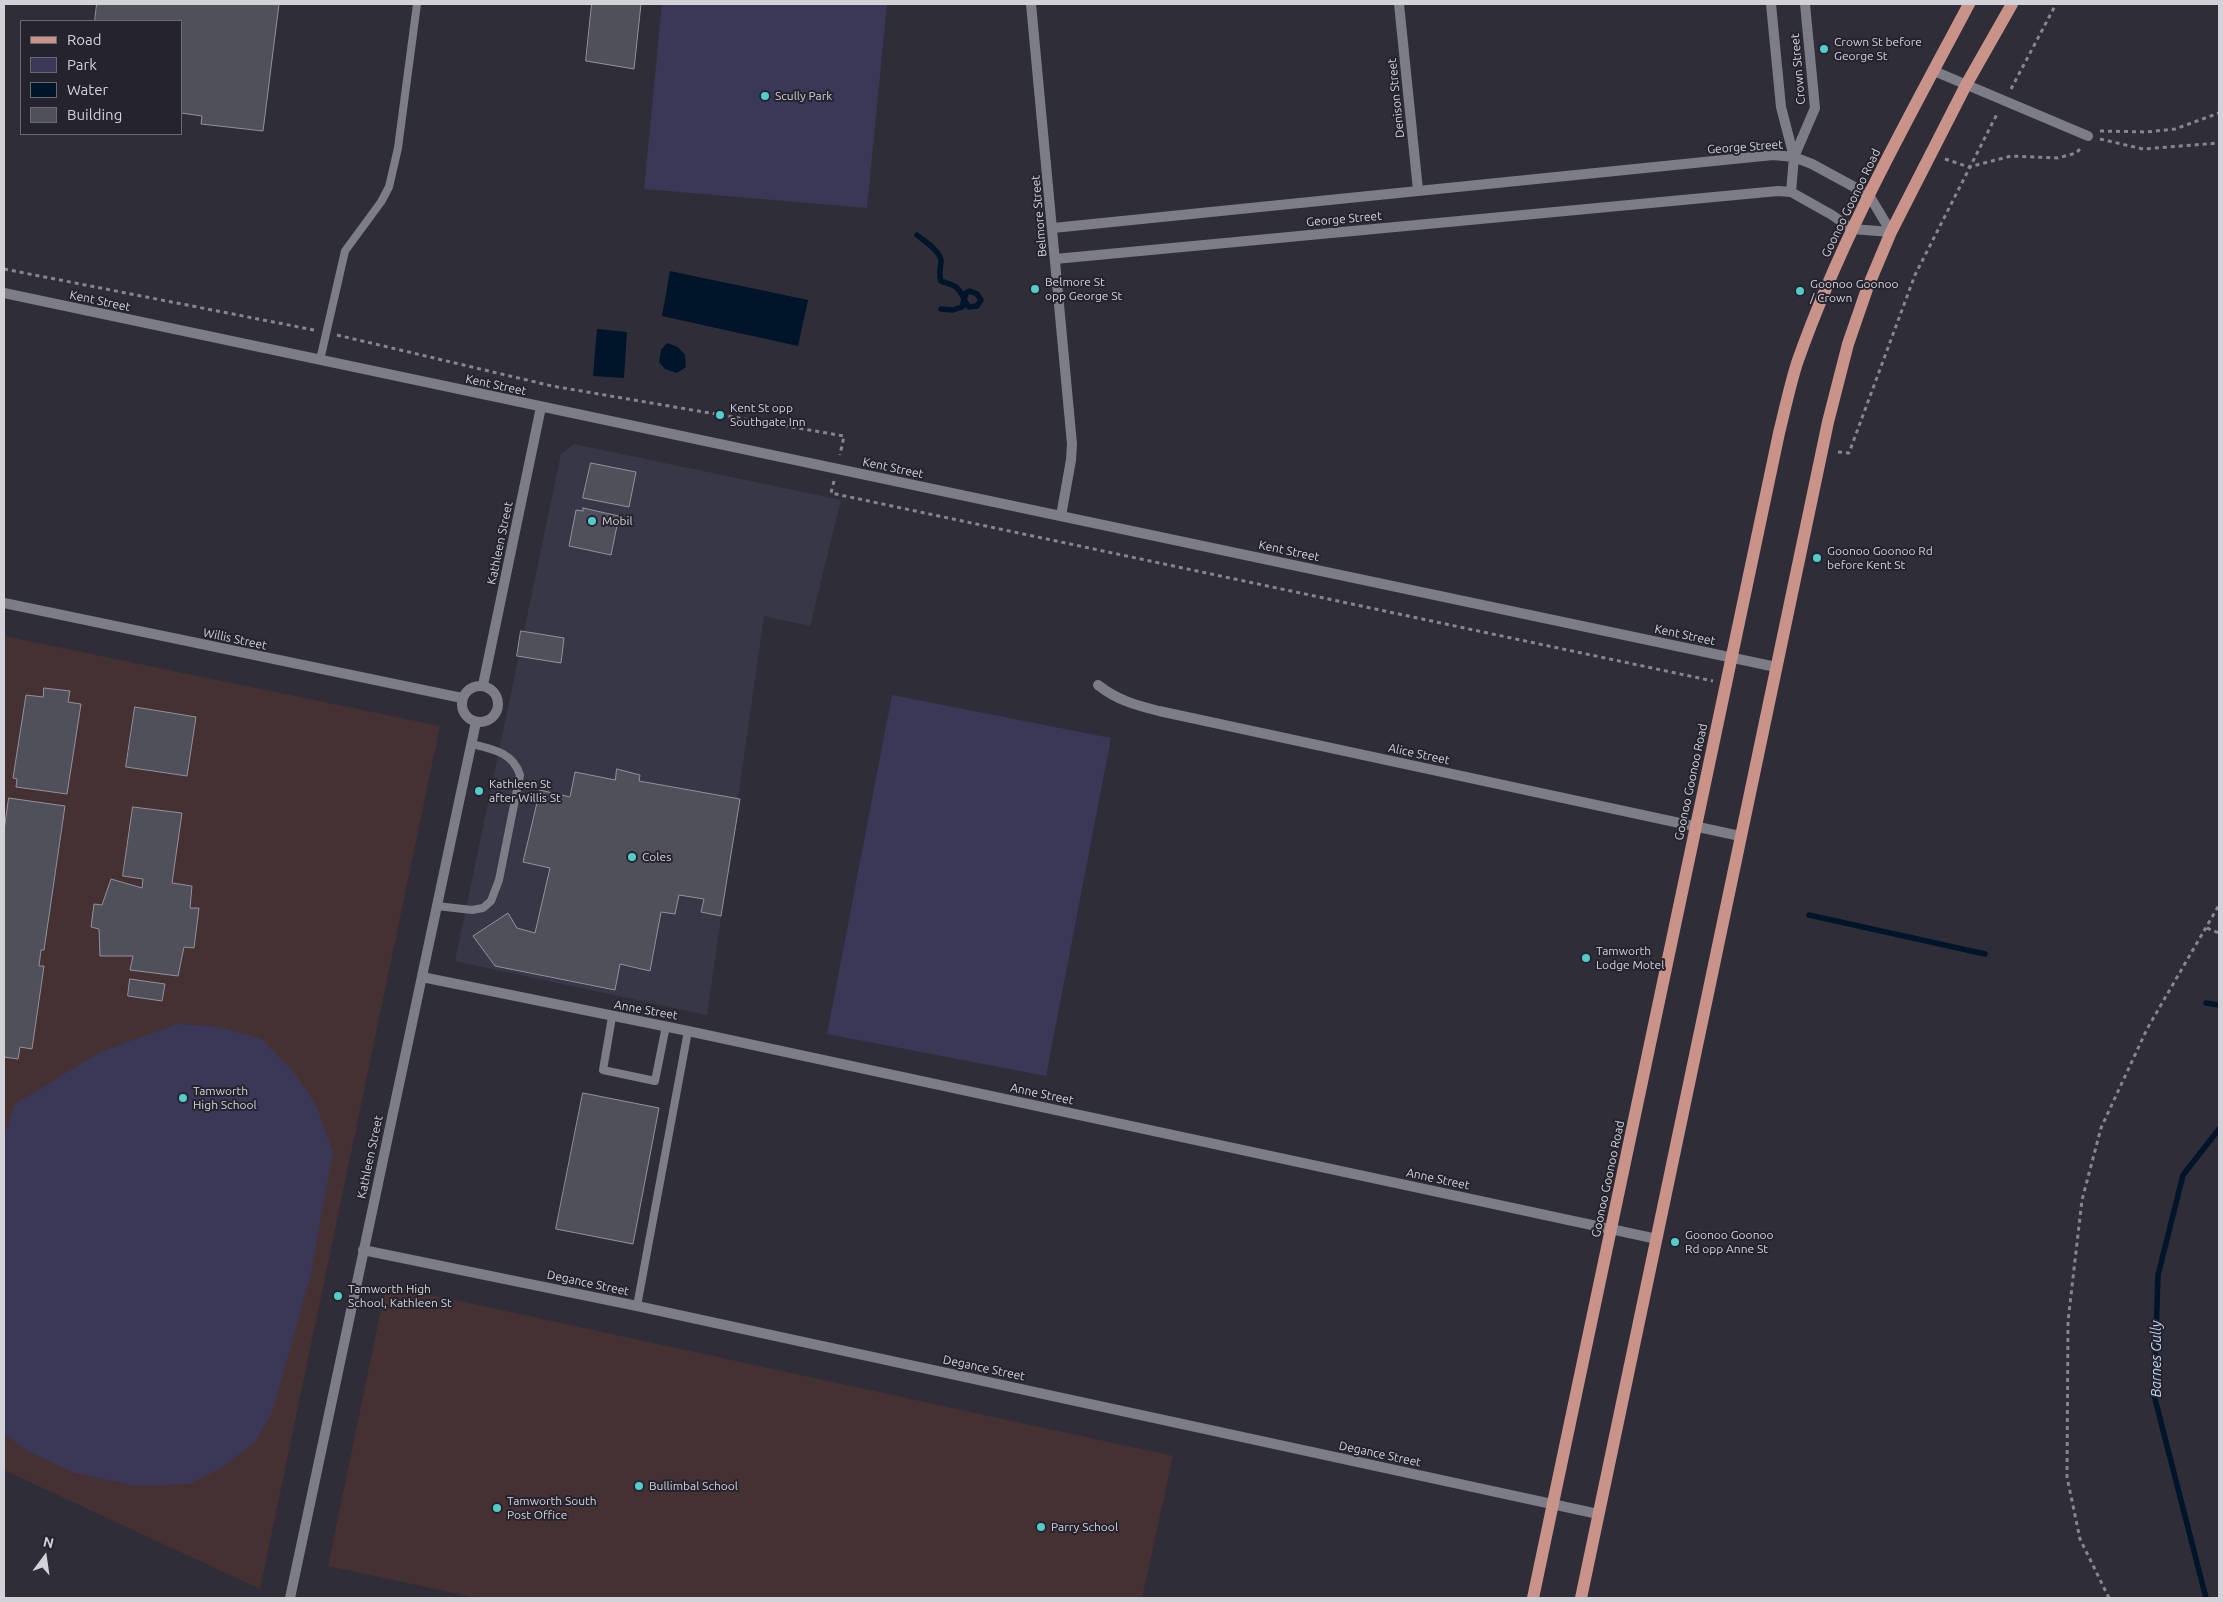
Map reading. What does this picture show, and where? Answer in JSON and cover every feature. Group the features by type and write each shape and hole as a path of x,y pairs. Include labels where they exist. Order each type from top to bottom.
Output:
{"main road":[{"name":"Goonoo Goonoo Road","path":"1533,1598 1779,432 1797,365 1823,294 1868,195 1969,4"},
{"path":"1581,1598 1822,450 1848,344 1867,289 1891,232 1966,85 2012,4"}],"street":[{"name":"Belmore Street","path":"1031,4 1072,444 1061,516"},
{"name":"Denison Street","path":"1399,4 1418,190"},
{"name":"Crown Street","path":"1770,4 1781,107 1794,157"},
{"name":"Crown Street","path":"1791,192 1794,157 1815,108 1804,4"},
{"path":"1934,71 2088,136"},
{"name":"George Street","path":"1053,228 1773,155 1794,157 1828,172 1868,195 1891,232"},
{"name":"George Street","path":"1055,259 1754,192 1791,192 1832,215 1852,229"},
{"path":"1852,229 1891,232"},
{"name":"Kent Street","path":"4,293 1776,667"},
{"name":"Kathleen Street","path":"483,685 541,407"},
{"name":"Willis Street","path":"4,603 462,698"},
{"path":"483,685 493,690 499,705 494,716 489,720 476,722 470,720 463,710 462,698 472,687 483,685"},
{"name":"Alice Street","path":"1098,685 1128,704 1740,836"},
{"name":"Kathleen Street","path":"290,1598 476,722"},
{"name":"Anne Street","path":"422,977 612,1017 666,1026 1656,1239"},
{"name":"Degance Street","path":"363,1250 637,1306 1598,1514"}],"lane":[{"path":"320,360 346,251 381,202 389,186 398,148 417,4"},
{"path":"436,906 472,910 483,908 491,901 499,880 520,775 517,766 500,751 472,744"},
{"path":"612,1017 603,1070 656,1081 666,1026"},
{"path":"637,1306 688,1031"}],"path":[{"path":"1822,450 1849,453 1915,275 2056,4"},
{"path":"2088,136 2143,149 2219,143"},
{"path":"4,268 327,333 552,386 844,436 837,469"},
{"path":"831,493 1726,683"},
{"path":"2109,1598 2080,1539 2066,1477 2068,1321 2082,1200 2101,1128 2148,1029 2219,905"},
{"path":"2207,928 2219,933"}],"shaded area":[{"path":"574,444 841,500 810,626 764,616 707,1015 455,961 561,454"},
{"name":"Tamworth High School","path":"4,636 440,726 260,1589 4,1470"},
{"name":"Bullimbal School","path":"386,1285 1173,1456 1142,1598 477,1598 328,1566"}],"green space":[{"name":"Scully Park","path":"662,4 887,4 867,208 644,189"},
{"path":"892,695 1111,738 1046,1076 827,1034"},
{"path":"177,1024 220,1027 262,1039 294,1072 316,1105 333,1152 310,1278 272,1413 256,1441 223,1467 189,1484 137,1486 75,1473 29,1452 4,1434 4,1136 15,1104 100,1052"}],"water":[{"path":"670,271 808,300 798,346 662,316"},
{"path":"597,329 627,332 624,378 593,376"},
{"path":"667,343 678,347 685,355 686,367 677,373 665,369 659,362 661,350"}],"building":[{"path":"97,4 279,4 263,131 201,124 202,116 182,113 182,20 95,20"},
{"path":"592,4 641,4 634,69 586,61"},
{"path":"591,463 636,472 629,507 583,498"},
{"path":"583,508 619,516 611,555 569,546 576,510 583,511"},
{"path":"521,631 564,638 561,663 517,656"},
{"path":"44,688 70,691 68,702 81,704 67,794 16,787 17,779 13,778 26,695 43,697"},
{"path":"135,707 196,717 187,776 126,767"},
{"path":"617,769 640,775 639,781 740,799 721,916 701,912 704,899 679,895 675,914 661,912 650,971 620,964 615,990 495,966 473,936 508,913 517,928 535,933 550,868 523,862 540,790 570,797 575,772 615,780"},
{"path":"9,798 65,806 44,950 41,950 39,966 44,966 32,1049 20,1047 18,1059 4,1057 4,831"},
{"path":"133,807 182,813 172,883 192,886 190,908 199,908 194,948 184,947 178,976 130,970 133,956 100,956 99,929 91,927 94,904 102,905 111,879 142,888 143,879 123,876"},
{"path":"130,979 165,984 162,1001 128,996"},
{"path":"583,1093 659,1108 633,1244 556,1229"}],"waterway":[{"path":"917,235 938,253 941,261 941,281 956,287 962,294 964,299 965,302 969,307 977,306 981,300 977,294 970,291 966,293 962,307 953,310 941,309"},
{"path":"1809,915 1985,954"},
{"path":"2206,1003 2219,1005"},
{"name":"Barnes Gully","path":"2206,1598 2154,1395 2158,1275 2183,1175 2219,1129"}],"place":[{"name":"Crown St before George St","path":"1824,49"},
{"name":"Scully Park","path":"765,96"},
{"name":"Belmore St opp George St","path":"1035,289"},
{"name":"Goonoo Goonoo / Crown","path":"1800,291"},
{"name":"Kent St opp Southgate Inn","path":"720,415"},
{"name":"Mobil","path":"592,521"},
{"name":"Goonoo Goonoo Rd before Kent St","path":"1817,558"},
{"name":"Kathleen St after Willis St","path":"479,791"},
{"name":"Coles","path":"632,857"},
{"name":"Tamworth Lodge Motel","path":"1586,958"},
{"name":"Tamworth High School","path":"183,1098"},
{"name":"Goonoo Goonoo Rd opp Anne St","path":"1675,1242"},
{"name":"Tamworth High School, Kathleen St","path":"338,1296"},
{"name":"Bullimbal School","path":"639,1486"},
{"name":"Tamworth South Post Office","path":"497,1508"},
{"name":"Parry School","path":"1041,1527"}]}
